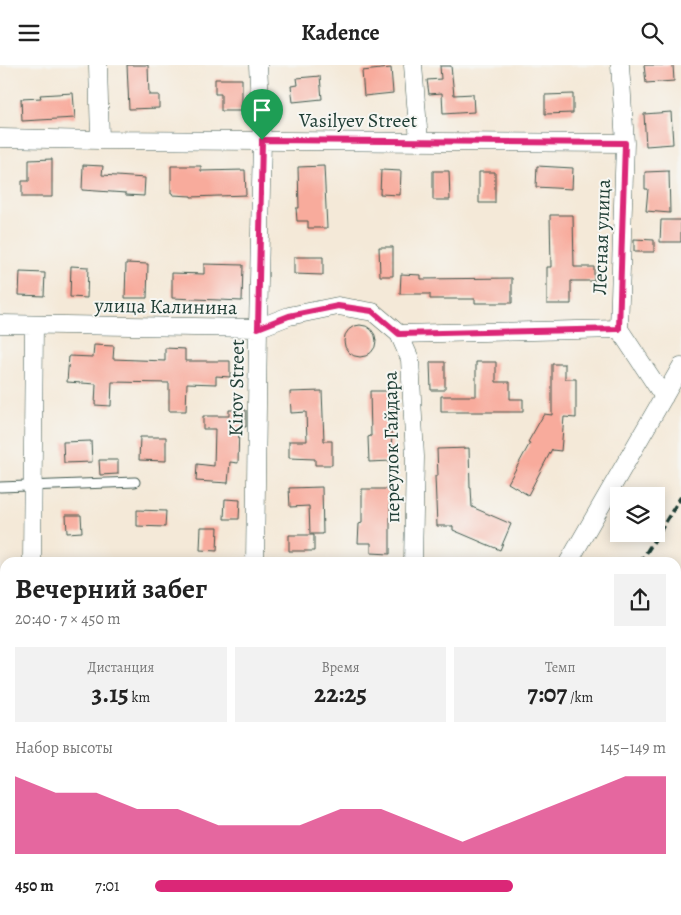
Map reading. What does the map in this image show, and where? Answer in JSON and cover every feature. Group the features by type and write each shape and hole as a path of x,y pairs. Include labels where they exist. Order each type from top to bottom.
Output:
{"street":[{"path":"98,65 100,140"},
{"name":"Kirov Street","path":"255,557 262,140 258,65"},
{"path":"414,65 419,141"},
{"name":"Лесная улица","path":"619,329 625,143 620,65"},
{"name":"Vasilyev Street","path":"0,138 625,143"},
{"name":"улица Калинина","path":"0,325 258,328 289,316 338,306 372,311 399,334"},
{"path":"32,557 34,325"},
{"path":"399,334 619,329 664,397"},
{"name":"переулок Гайдара","path":"399,334 410,359 415,457 413,557"},
{"path":"571,557 681,367"}],"lane":[{"path":"0,487 135,482"}],"building":[{"path":"127,65 148,65 149,95 159,95 159,108 129,109"},
{"path":"644,65 673,65 674,81 646,83"},
{"path":"440,66 451,66 454,95 473,94 474,112 443,114 442,93 429,94 427,80 441,79"},
{"path":"391,68 393,93 364,96 362,71"},
{"path":"320,76 322,99 293,102 291,86 298,85 297,78"},
{"path":"215,79 242,79 242,111 221,111 221,94 215,94"},
{"path":"73,93 75,118 22,121 21,99 41,98 40,95"},
{"path":"573,94 573,113 545,114 545,95"},
{"path":"671,112 673,144 646,146 644,114"},
{"path":"52,159 52,197 22,197 22,181 29,181 29,160"},
{"path":"83,165 103,166 102,175 145,178 144,196 82,190"},
{"path":"171,166 201,166 201,171 245,170 246,195 191,197 173,195 171,193"},
{"path":"324,166 327,228 308,228 308,221 297,221 296,208 299,208 298,167"},
{"path":"537,166 573,168 572,189 536,187"},
{"path":"381,170 401,171 400,195 380,194"},
{"path":"433,171 449,171 450,200 433,200"},
{"path":"669,171 670,213 646,211 648,189 645,189 645,172"},
{"path":"479,172 495,172 495,203 479,203"},
{"path":"550,215 573,215 574,267 594,267 594,281 571,281 571,304 547,304 547,267 551,267"},
{"path":"661,220 681,220 681,242 660,242"},
{"path":"634,239 654,240 654,252 634,252"},
{"path":"379,247 393,247 393,276 380,276"},
{"path":"294,257 323,257 323,275 294,274"},
{"path":"126,263 148,264 147,298 125,298"},
{"path":"204,264 243,265 242,301 172,298 172,273 204,274"},
{"path":"71,266 88,267 87,298 70,297"},
{"path":"20,272 45,273 44,296 19,295"},
{"path":"401,274 421,275 421,279 512,278 512,303 475,303 475,299 430,299 430,294 400,294"},
{"path":"360,325 366,326 371,330 375,335 375,347 371,352 366,356 360,357 354,356 349,352 345,347 344,341 345,335 349,330 354,326"},
{"path":"94,345 114,346 113,359 165,361 165,348 185,349 185,361 230,361 230,377 216,376 216,384 187,383 186,411 169,411 169,383 112,382 111,406 95,405 96,384 67,382 69,356 93,357"},
{"path":"430,362 445,362 445,390 431,390"},
{"path":"476,362 496,362 496,382 510,382 510,399 523,399 523,412 441,412 441,396 476,396"},
{"path":"552,364 565,364 565,379 576,379 576,418 564,417 561,451 552,449 528,495 508,483 544,414 552,415"},
{"path":"322,391 324,441 332,441 332,465 315,465 315,459 289,458 289,441 307,441 306,412 291,413 290,392"},
{"path":"370,391 393,391 394,421 391,421 392,461 369,462 368,437 371,436"},
{"path":"229,410 246,410 246,427 239,426 238,463 230,462 228,483 196,481 197,464 214,466 215,429 203,429 203,416 229,416"},
{"path":"140,437 166,437 166,461 139,460"},
{"path":"91,441 92,462 64,463 63,442"},
{"path":"469,448 472,507 511,524 500,550 453,530 453,526 437,526 435,476 438,476 437,449"},
{"path":"99,460 118,460 118,474 100,475"},
{"path":"322,487 323,534 310,534 309,506 290,507 289,488"},
{"path":"362,489 390,489 390,554 371,553 371,543 358,543 359,524 362,523"},
{"path":"225,499 240,500 239,519 224,519"},
{"path":"137,510 166,511 165,527 137,526"},
{"path":"66,515 81,515 82,532 67,533"},
{"path":"201,527 218,527 217,551 200,550"},
{"path":"289,535 314,535 314,551 289,551"}],"railway":[{"path":"644,557 681,497"}],"route":[{"path":"262,140 625,143 619,329 399,334 372,311 338,306 289,316 258,328 262,140"}]}
